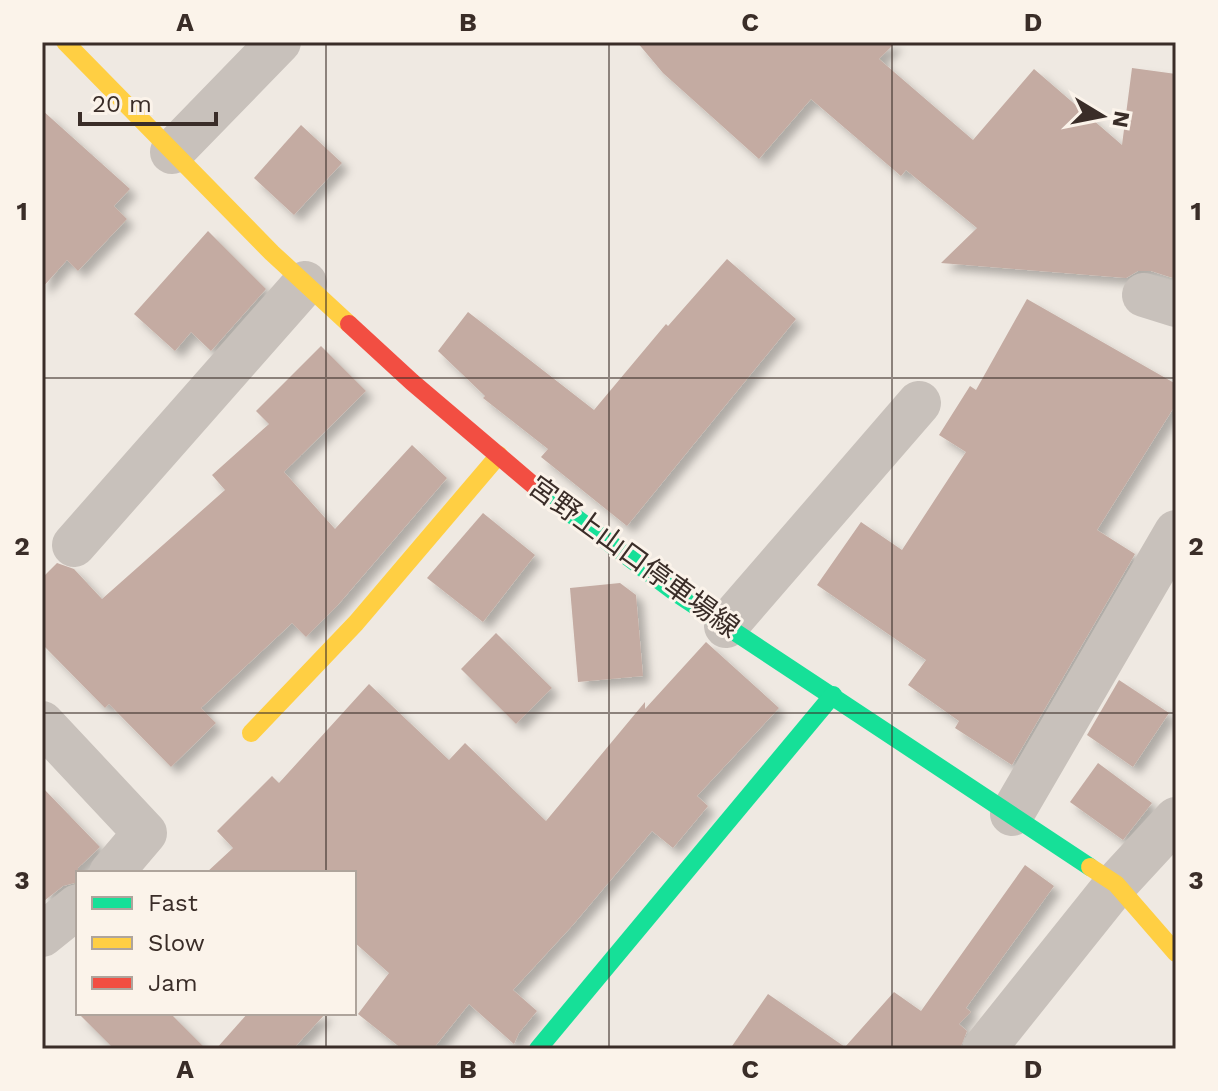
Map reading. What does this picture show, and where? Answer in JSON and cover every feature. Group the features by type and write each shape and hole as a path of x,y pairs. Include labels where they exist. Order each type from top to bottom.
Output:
{"main road":[{"name":"宮野上山口停車場線","path":"65,42 305,283 412,382 555,505 676,593 1116,884 1176,953"},
{"path":"251,733 356,623 499,455"},
{"path":"538,1049 833,695"}],"street":[{"path":"172,152 279,42"},
{"path":"74,545 305,283"},
{"path":"726,626 919,403"},
{"path":"1012,814 1176,532"},
{"path":"42,723 145,833 113,871"},
{"path":"984,1049 1116,884 1176,819"},
{"path":"42,935 76,908"}],"building":[{"path":"637,42 896,42 879,59 973,140 1034,69 1122,145 1132,68 1176,74 1176,279 1151,271 1138,271 1126,278 941,263 977,228 906,170 901,176 811,99 759,159 663,73"},
{"path":"42,110 130,189 114,206 127,219 78,271 67,260 42,288"},
{"path":"301,125 342,163 294,215 254,178"},
{"path":"208,231 266,289 211,351 191,332 175,351 134,314"},
{"path":"727,259 796,319 627,526 541,457 548,449 483,398 485,396 438,351 468,312 594,410 666,324 668,326"},
{"path":"1027,299 1176,384 1176,404 1097,530 1135,554 1012,765 955,728 959,721 908,685 926,660 817,585 861,522 902,550 966,452 939,435 970,386 976,390"},
{"path":"321,346 366,391 284,472 335,529 412,445 447,478 337,606 306,637 292,623 201,708 216,723 171,767 109,704 105,708 42,644 42,578 57,563 74,569 102,599 225,490 212,475 269,424 256,411"},
{"path":"483,513 535,555 483,622 427,578"},
{"path":"620,583 636,595 643,676 578,682 570,588"},
{"path":"496,633 552,688 516,724 461,669"},
{"path":"706,642 779,708 697,796 708,806 673,848 652,831 513,990 537,1011 514,1044 469,1004 433,1049 402,1049 358,1014 389,973 356,944 356,871 208,871 233,848 217,831 272,776 279,783 369,684 449,760 465,743 546,821 645,702 645,709"},
{"path":"1119,680 1169,713 1133,767 1087,735"},
{"path":"1098,763 1152,803 1123,840 1070,802"},
{"path":"42,787 100,847 78,868 76,883 63,886 44,901"},
{"path":"1025,865 1054,886 966,1008 971,1012 959,1024 967,1031 960,1049 730,1049 768,994 845,1047 894,992 921,1011"},
{"path":"80,1015 172,1015 206,1049 114,1049"},
{"path":"246,1015 324,1015 293,1049 216,1049"}],"traffic: fast":[{"path":"539,490 676,593 1090,867"},
{"path":"538,1049 833,695"}],"traffic: slow":[{"path":"65,42 272,253 349,324"},
{"path":"251,733 356,623 499,455"},
{"path":"1090,867 1116,884 1176,953"}],"traffic: jam":[{"path":"349,324 539,490"}]}
